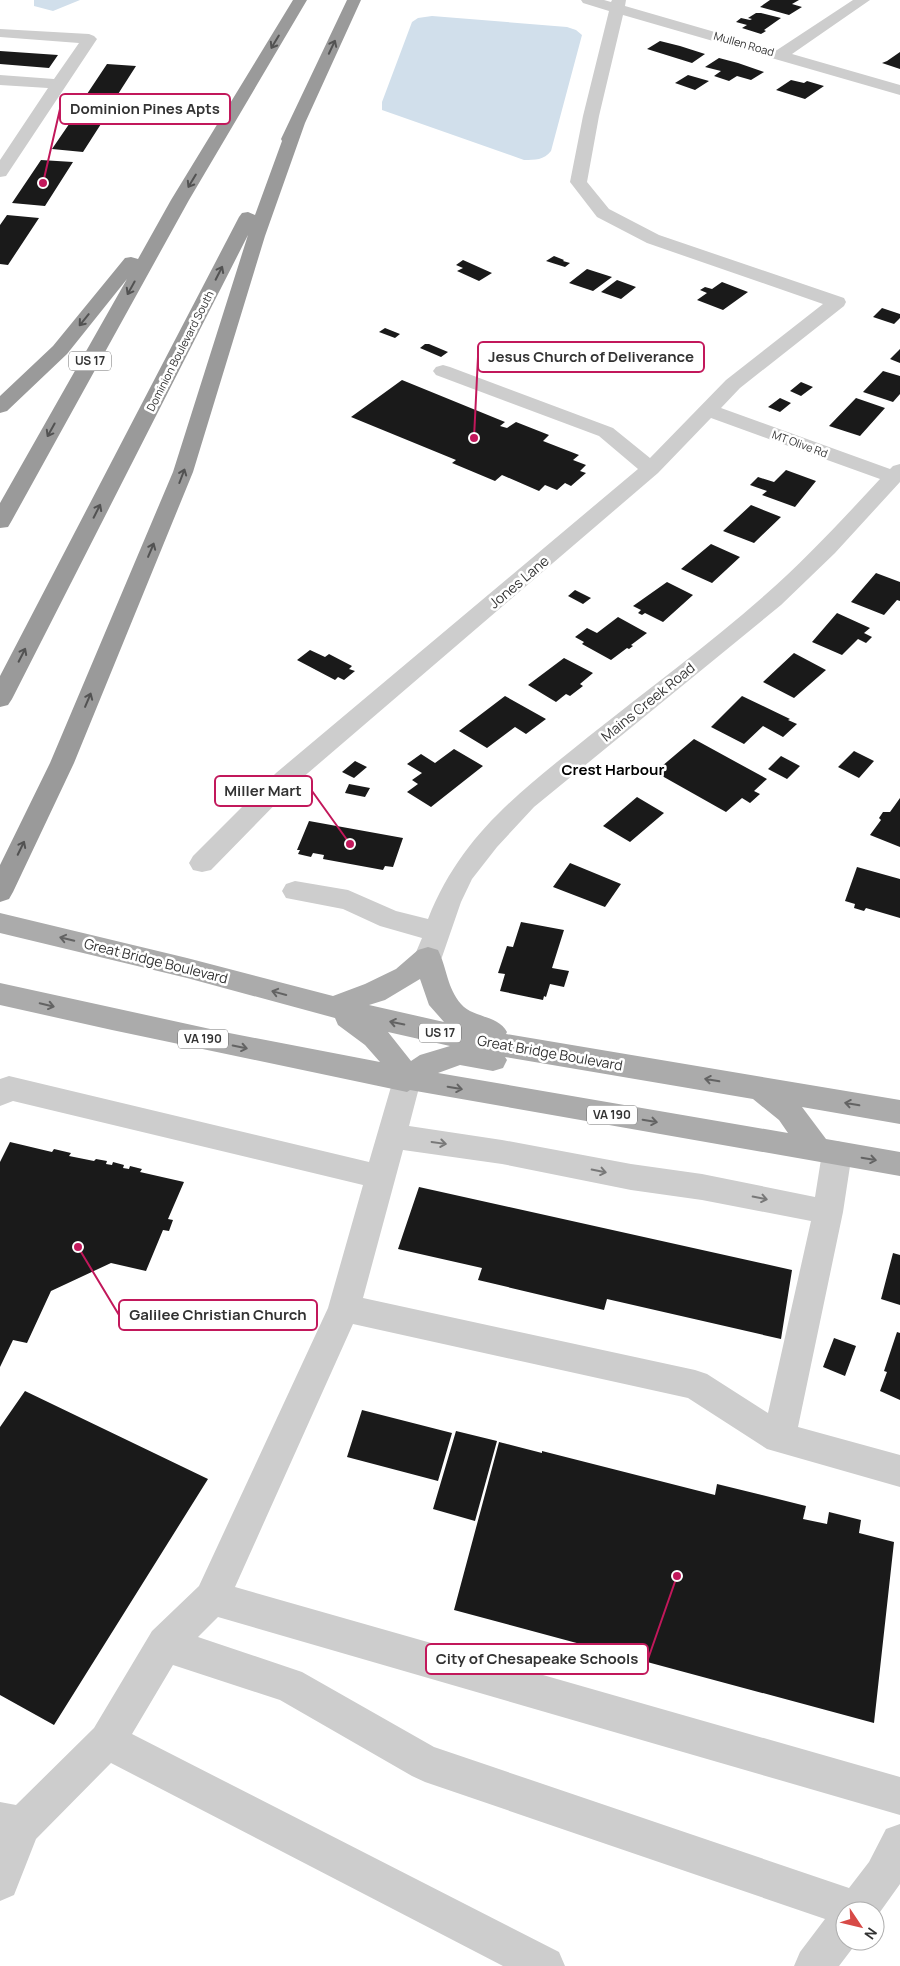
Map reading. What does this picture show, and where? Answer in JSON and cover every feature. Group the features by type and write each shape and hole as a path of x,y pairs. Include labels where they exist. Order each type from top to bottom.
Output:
{"highway":[{"name":"US 17","path":"0,522 180,200 300,0"},
{"name":"Dominion Boulevard South","path":"0,699 297,123 354,0"},
{"path":"0,892 62,763 183,472 256,236 297,123"},
{"path":"0,407 60,350 180,200"}],"main road":[{"name":"Great Bridge Boulevard","path":"0,922 187,968 386,1021 548,1053 900,1112"},
{"path":"334,1007 375,992 406,976 433,945"},
{"path":"433,945 439,997 453,1014 548,1053"},
{"name":"VA 190","path":"0,994 267,1052 407,1080 900,1164"},
{"path":"334,1007 376,1036 395,1059 407,1080 430,1063 460,1054 601,1079 659,1072"},
{"path":"760,1088 789,1112 827,1152"}],"street":[{"name":"Mullen Road","path":"588,0 617,4 900,90"},
{"path":"780,55 863,0"},
{"name":"Jones Lane","path":"202,863 286,779 651,469 734,384 837,302 653,239 603,213 578,182 617,4"},
{"path":"0,33 89,39 2,167"},
{"path":"0,80 59,84"},
{"path":"443,371 606,432 651,469"},
{"name":"MT Olive Rd","path":"708,410 897,474"},
{"name":"Mains Creek Road","path":"433,945 456,884 472,859 525,801 773,600 828,548 897,474"},
{"path":"295,891 348,900 389,919 433,945"},
{"path":"0,1881 11,1824 107,1741 165,1644 212,1598 344,1308 407,1080"},
{"path":"0,1094 9,1088 380,1177"},
{"path":"391,1136 502,1152 630,1177 702,1187 828,1212"},
{"path":"779,1438 828,1212 827,1152"},
{"path":"344,1308 695,1385 779,1438 900,1471"},
{"path":"212,1598 900,1796"},
{"path":"165,1644 289,1685 425,1763 835,1909"},
{"path":"107,1741 545,1966"},
{"path":"864,1901 884,1876 900,1842"},
{"path":"814,1966 835,1939"}],"shaded area":[{"path":"34,0 80,0 53,11 34,6"},
{"path":"432,16 567,27 576,30 582,35 551,151 548,154 539,159 524,160 382,110 382,102 412,22 418,18"}],"building":[{"path":"770,0 799,0 792,4 802,7 789,15 760,7"},
{"path":"756,13 781,18 761,34 742,28 747,25 736,22 741,18 750,20 752,19 748,18"},
{"path":"660,41 705,54 692,63 647,49"},
{"path":"0,51 58,55 49,68 0,64"},
{"path":"900,52 900,69 882,63 887,61"},
{"path":"719,58 764,72 751,80 737,76 729,81 714,76 721,71 705,67"},
{"path":"107,64 136,66 113,102 83,100"},
{"path":"688,75 709,81 695,90 675,83"},
{"path":"791,80 804,83 807,81 824,86 805,99 776,90"},
{"path":"78,111 108,113 83,152 52,149"},
{"path":"41,160 73,162 45,206 12,203"},
{"path":"7,215 39,218 8,265 0,264 0,225"},
{"path":"554,256 570,263 565,267 546,261"},
{"path":"463,260 492,273 479,281 457,271 463,268 456,265"},
{"path":"587,269 612,277 593,291 569,283"},
{"path":"617,280 636,287 621,299 601,292"},
{"path":"722,282 748,292 723,310 697,300 707,293 700,290 705,287 712,289"},
{"path":"882,308 900,314 900,318 894,324 873,317"},
{"path":"385,328 400,334 395,338 379,332"},
{"path":"425,344 448,352 441,357 420,348"},
{"path":"900,349 900,363 890,359"},
{"path":"883,371 900,376 900,394 893,402 863,392"},
{"path":"402,380 505,422 500,426 507,428 516,422 549,435 543,441 579,455 573,460 586,465 580,471 586,473 571,486 565,483 557,490 545,485 539,491 502,475 495,481 452,463 456,460 351,417"},
{"path":"801,382 813,387 801,396 790,391"},
{"path":"780,398 791,403 780,412 768,407"},
{"path":"856,398 885,408 860,436 829,426"},
{"path":"786,470 816,481 795,507 762,495 767,491 750,485 758,477 774,482"},
{"path":"751,505 781,517 754,543 723,531"},
{"path":"711,544 740,557 712,583 681,569"},
{"path":"876,573 900,582 900,601 897,600 884,615 851,602"},
{"path":"667,582 693,595 663,622 645,613 642,615 638,613 641,610 633,606"},
{"path":"575,590 591,598 583,604 568,596"},
{"path":"837,613 870,628 864,633 872,637 866,643 858,639 842,655 812,642"},
{"path":"618,617 647,633 631,645 633,646 629,649 627,648 611,660 582,644 584,642 575,637 587,628 597,633"},
{"path":"310,650 325,657 329,654 352,666 349,669 355,671 344,680 338,677 335,680 297,660"},
{"path":"794,653 826,670 794,698 763,682"},
{"path":"564,658 593,673 580,684 583,686 570,696 566,694 556,702 528,685"},
{"path":"505,696 546,719 526,734 515,727 487,748 459,731"},
{"path":"742,696 797,724 783,737 763,726 744,744 711,727"},
{"path":"694,739 767,779 754,791 760,794 750,803 742,798 726,812 655,772"},
{"path":"454,749 483,766 431,807 407,792 418,784 412,780 422,773 407,764 421,754 435,763"},
{"path":"854,751 874,761 859,778 838,767"},
{"path":"781,756 800,766 787,779 768,769"},
{"path":"355,761 367,767 354,778 342,772"},
{"path":"349,784 370,788 365,797 345,793"},
{"path":"637,797 664,813 630,842 603,826"},
{"path":"900,798 900,847 870,835 881,820 879,818 883,812 890,812"},
{"path":"309,821 403,838 393,867 385,866 383,870 323,859 324,855 313,853 311,857 298,854 300,850 297,850"},
{"path":"570,863 621,884 605,907 553,887"},
{"path":"857,867 900,879 900,918 866,908 864,911 854,908 855,904 845,901"},
{"path":"521,922 564,930 552,968 569,971 564,987 550,984 546,997 544,996 543,1000 500,991 505,974 498,973 507,946 513,947"},
{"path":"10,1142 52,1152 54,1149 71,1153 69,1156 94,1161 96,1159 107,1161 106,1164 112,1165 113,1162 124,1165 123,1168 129,1169 130,1166 142,1169 140,1172 184,1182 168,1219 173,1220 169,1231 163,1230 146,1271 111,1263 51,1291 27,1343 13,1340 0,1367 0,1162"},
{"path":"419,1187 792,1270 781,1339 607,1299 604,1310 478,1280 482,1268 398,1249"},
{"path":"893,1253 900,1255 900,1305 881,1299"},
{"path":"897,1332 900,1333 900,1400 880,1391 887,1372 884,1371"},
{"path":"834,1338 856,1346 845,1376 823,1367"},
{"path":"25,1391 208,1479 54,1725 0,1695 0,1427"},
{"path":"362,1410 452,1433 438,1481 347,1457"},
{"path":"456,1431 497,1441 475,1521 433,1509"},
{"path":"499,1442 542,1453 542,1451 715,1495 717,1484 806,1506 803,1519 827,1524 829,1512 861,1520 859,1533 894,1542 874,1723 454,1610"}],"place":[{"name":"Dominion Pines Apts","path":"43,183"},
{"name":"Jesus Church of Deliverance","path":"474,438"},
{"name":"Miller Mart","path":"350,844"},
{"name":"Galilee Christian Church","path":"78,1247"},
{"name":"City of Chesapeake Schools","path":"677,1576"}],"district":[{"name":"Crest Harbour","path":"613,770"}]}
